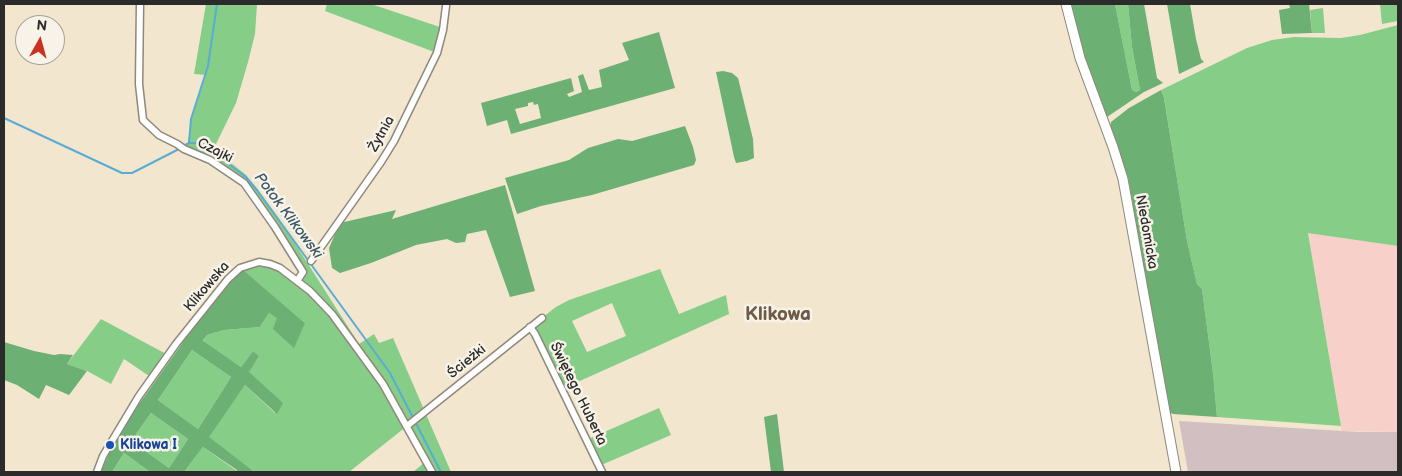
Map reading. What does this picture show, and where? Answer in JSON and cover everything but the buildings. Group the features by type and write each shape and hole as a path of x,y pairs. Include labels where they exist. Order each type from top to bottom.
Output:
{"main road":[{"name":"Niedomicka","path":"1066,4 1080,58 1123,179 1176,472"}],"street":[{"name":"Czajki","path":"140,4 139,84 143,120 159,135 184,149 210,160 244,183 303,272 297,281"},
{"name":"Żytnia","path":"311,261 394,141 437,53 443,30 446,6"},
{"name":"Klikowska","path":"96,472 103,456 139,396 176,344 228,279 240,268 259,262 280,268 310,291 332,314 412,421 432,472"},
{"name":"Ścieżki","path":"412,421 542,318"},
{"name":"Świętego Huberta","path":"530,327 602,472"}],"shaded area":[{"path":"1308,232 1398,246 1398,432 1342,431"},
{"path":"1179,421 1359,432 1398,432 1398,472 1188,472"}],"green space":[{"path":"206,4 257,4 255,34 248,62 236,103 216,144 215,150 246,175 258,190 282,223 359,344 374,334 379,343 393,338 451,472 413,472 425,462 407,426 349,472 253,472 208,437 245,385 276,414 248,372 259,356 253,351 241,367 203,342 207,335 224,330 260,327 269,313 277,317 305,323 242,269 249,264 270,264 297,281 303,272 244,183 185,148 188,143 191,119 206,75 194,74"},
{"path":"327,4 371,4 443,28 437,53 325,11"},
{"path":"1070,4 1115,4 1132,90 1136,92 1140,90 1132,47 1128,4 1144,4 1157,78 1163,83 1144,92 1107,117 1084,57"},
{"path":"1115,4 1128,4 1132,47 1140,90 1136,92 1132,90"},
{"path":"1167,4 1190,4 1196,39 1201,59 1204,62 1179,74"},
{"path":"1289,4 1309,4 1312,33 1282,34 1279,10 1290,8"},
{"path":"1380,4 1398,4 1398,21 1382,24"},
{"path":"1323,8 1325,33 1312,33 1310,10"},
{"path":"1398,25 1398,246 1308,233 1341,426 1217,417 1202,289 1197,284 1187,241 1164,98 1161,90 1247,48 1272,40 1294,37 1341,38"},
{"path":"659,32 675,88 511,134 507,120 487,126 481,103 571,78 574,91 567,94 569,97 582,92 578,76 583,74 589,90 602,87 599,70 629,60 622,43","holes":["533,102 534,105 538,104 541,118 520,124 515,109 528,106 528,103"]},
{"path":"716,72 732,73 738,78 753,139 754,158 747,161 736,163 734,157"},
{"path":"1161,90 1164,98 1187,241 1197,284 1202,289 1217,417 1173,414 1169,412 1128,177 1110,127 1111,122 1129,108"},
{"path":"685,126 696,160 694,165 592,195 541,206 517,214 505,178 569,160 588,148 618,139 632,141"},
{"path":"505,185 535,291 510,297 486,230 467,234 465,242 456,243 447,239 416,245 340,273 332,268 329,248 340,223 396,210 392,219"},
{"path":"241,268 305,323 294,348 273,329 277,318 269,313 260,327 224,330 207,335 203,341 241,367 253,351 259,356 249,372 283,403 277,414 245,385 209,437 253,472 236,472 237,470 203,447 184,472 150,472 124,453 112,472 101,472 117,435 213,300","holes":["192,350 231,377 198,429 158,400","151,413 188,439 169,468 137,445 136,434"]},
{"path":"660,269 679,314 726,295 729,314 562,389 530,327 556,307 569,300","holes":["612,303 626,336 587,352 572,321"]},
{"path":"101,319 168,355 152,378 124,359 111,384 87,371 67,364"},
{"path":"4,342 54,355 73,355 67,364 87,371 69,395 46,385 39,399 17,385 4,380"},
{"path":"192,350 231,377 198,429 158,400"},
{"path":"659,408 671,435 599,466 586,440"},
{"path":"151,413 188,439 169,468 137,445 136,434"},
{"path":"777,414 784,472 771,472 764,417"},
{"path":"203,447 237,471 184,472"},
{"path":"124,453 150,472 112,472"}],"waterway":[{"path":"189,143 191,119 208,66 217,4"},
{"name":"Potok Klikowski","path":"4,118 122,173 132,173 179,149"},
{"name":"Potok Klikowski","path":"183,146 189,143 199,143 245,176 257,190 390,373 441,472"}],"place":[{"name":"Klikowa I","path":"110,445"}],"district":[{"name":"Klikowa","path":"778,315"}]}
